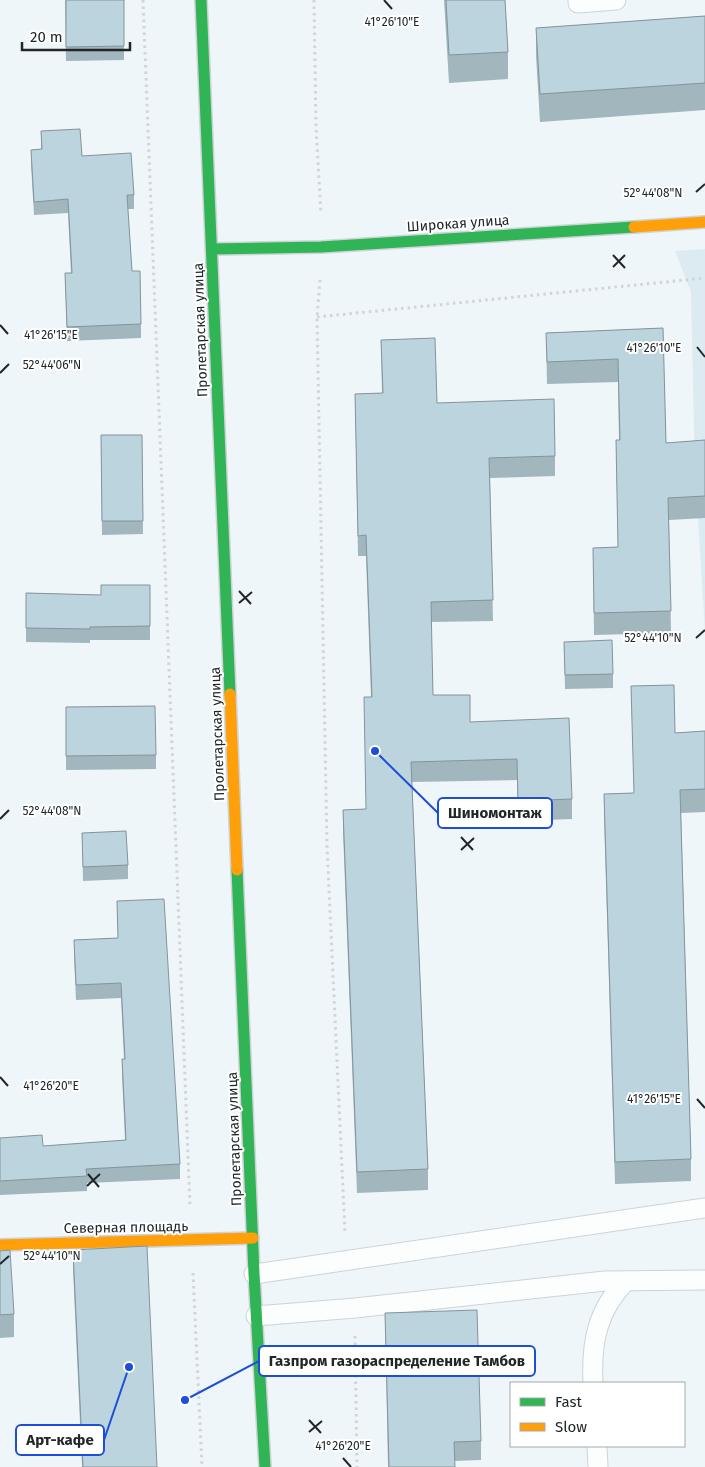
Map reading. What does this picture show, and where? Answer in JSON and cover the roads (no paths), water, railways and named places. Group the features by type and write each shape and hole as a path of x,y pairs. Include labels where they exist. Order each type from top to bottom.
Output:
{"main road":[{"name":"Пролетарская улица","path":"201,0 252,1238 265,1467"},
{"name":"Широкая улица","path":"212,249 321,247 705,222"},
{"name":"Северная площадь","path":"0,1245 252,1238"}],"lane":[{"path":"578,0 578,3 616,0"},
{"path":"254,1274 705,1208"},
{"path":"256,1316 355,1308 605,1281 705,1280"},
{"path":"593,1382 592,1356 600,1320 611,1296 626,1281"},
{"path":"597,1447 598,1467"}],"place":[{"name":"Шиномонтаж","path":"375,751"},
{"name":"Арт-кафе","path":"129,1367"},
{"name":"Газпром газораспределение Тамбов","path":"185,1400"}]}
